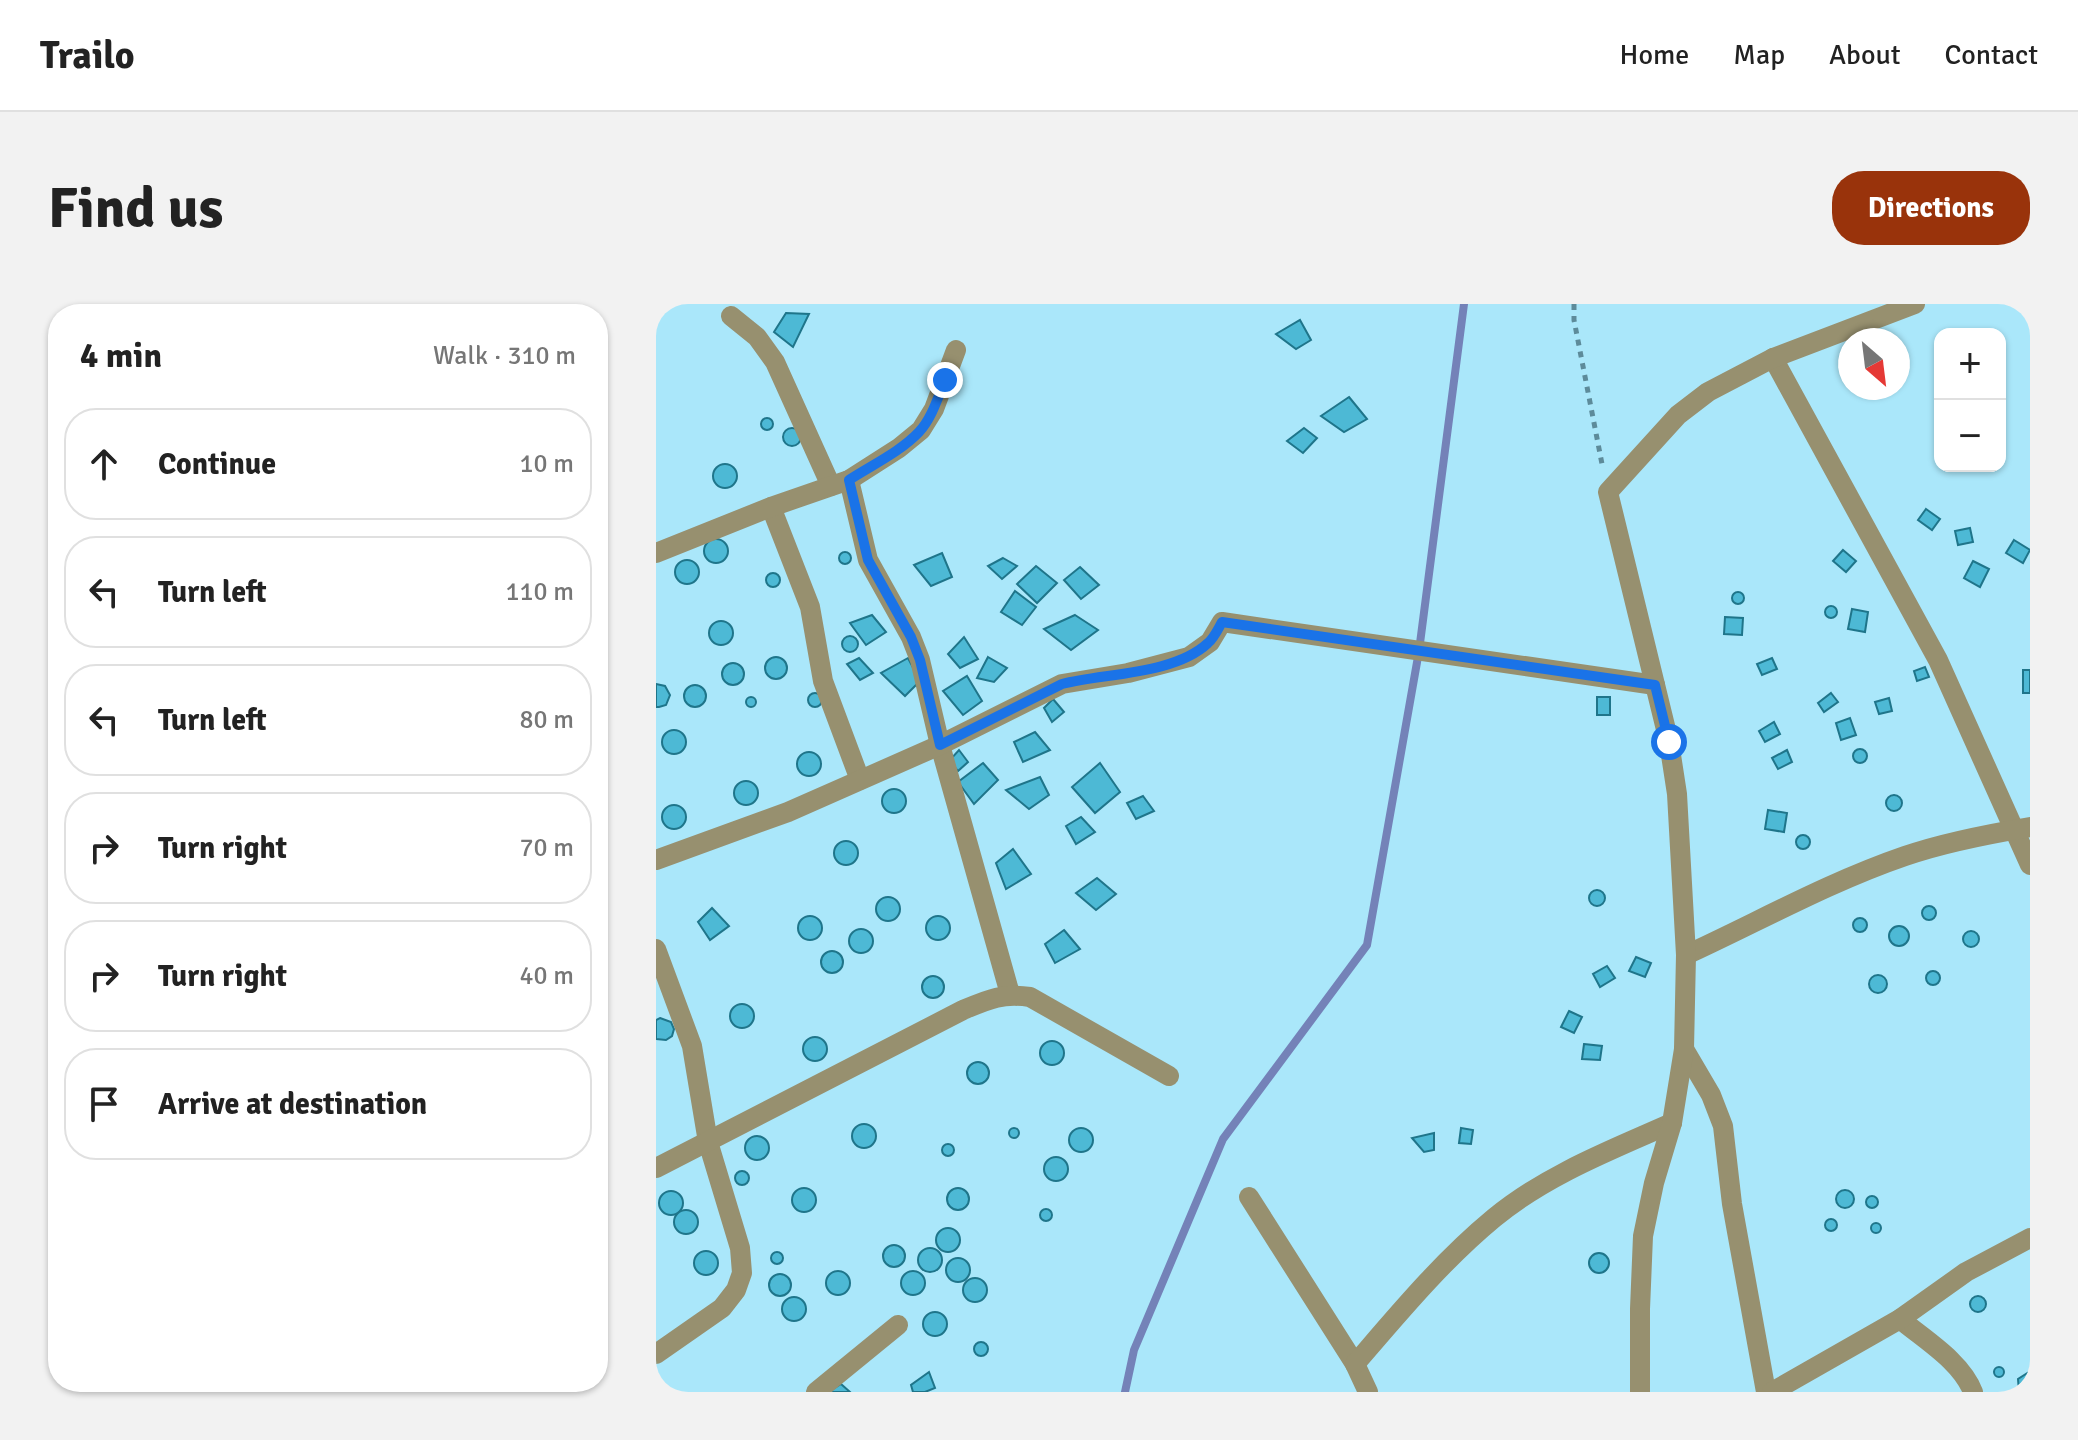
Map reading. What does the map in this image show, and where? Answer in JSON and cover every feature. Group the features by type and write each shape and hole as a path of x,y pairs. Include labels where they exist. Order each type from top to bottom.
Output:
{"street":[{"path":"1640,1392 1643,1236 1654,1183 1672,1123 1684,1049 1686,955 1677,794 1669,742 1608,492 1678,415 1708,392 1773,358 1915,304"},
{"path":"731,316 757,337 775,362 840,483 868,560 911,637 920,660 940,745 1010,994"},
{"path":"656,553 840,483 899,448 921,430 934,409 956,350"},
{"path":"1773,358 1938,660 2022,828 2030,865"},
{"path":"771,507 810,607 823,681 860,780"},
{"path":"656,860 788,812 940,745 1062,684 1128,673 1189,657 1210,642 1222,622 1655,685"},
{"path":"1686,955 1863,872 1943,844 2022,828"},
{"path":"656,949 692,1046 708,1142 740,1248 742,1273 736,1290 722,1308 656,1354"},
{"path":"656,1168 992,997 1010,994 1030,997 1169,1076"},
{"path":"1684,1049 1711,1095 1723,1126 1735,1219 1769,1392 1900,1319 1966,1272 2030,1238"},
{"path":"1355,1364 1416,1292 1496,1216 1584,1162 1672,1123"},
{"path":"1249,1197 1355,1364 1368,1392"},
{"path":"1900,1319 1948,1358 1973,1392"},
{"path":"816,1392 898,1325"}],"path":[{"path":"1574,304 1574,320 1608,492"}],"building":[{"path":"786,313 809,314 793,347 774,332"},
{"path":"1300,320 1311,340 1296,349 1276,334"},
{"path":"1349,397 1367,419 1344,432 1321,416"},
{"path":"767,418 773,424 767,430 761,424"},
{"path":"792,428 801,437 792,446 783,437"},
{"path":"1304,428 1317,438 1303,453 1287,441"},
{"path":"725,464 733,468 737,476 733,484 725,488 717,484 713,476 717,468"},
{"path":"1926,509 1940,519 1932,530 1918,520"},
{"path":"1970,528 1973,542 1958,545 1955,531"},
{"path":"716,539 724,543 728,551 724,559 716,563 708,559 704,551 708,543"},
{"path":"2014,540 2030,550 2023,563 2006,553"},
{"path":"1843,550 1856,561 1846,572 1833,561"},
{"path":"845,552 851,558 845,564 839,558"},
{"path":"942,553 952,577 931,586 914,565"},
{"path":"1003,558 1017,566 1002,579 988,566"},
{"path":"687,560 695,564 699,572 695,580 687,584 679,580 675,572 679,564"},
{"path":"1973,561 1989,569 1980,587 1964,578"},
{"path":"1036,566 1057,583 1037,603 1017,584"},
{"path":"1080,567 1099,585 1081,599 1064,580"},
{"path":"773,573 780,580 773,587 766,580"},
{"path":"1015,591 1036,607 1022,625 1001,612"},
{"path":"1738,592 1744,598 1738,604 1732,598"},
{"path":"1831,606 1837,612 1831,618 1825,612"},
{"path":"1852,609 1868,612 1865,632 1848,629"},
{"path":"872,615 886,632 866,645 850,623"},
{"path":"1075,615 1098,630 1071,650 1044,629"},
{"path":"1725,617 1743,618 1742,635 1724,634"},
{"path":"721,621 729,625 733,633 729,641 721,645 713,641 709,633 713,625"},
{"path":"847,636 853,636 858,644 856,650 847,652 842,647 842,641"},
{"path":"964,637 978,659 960,668 948,654"},
{"path":"772,657 780,657 787,668 780,679 772,679 765,672 765,664"},
{"path":"988,657 1007,668 994,682 977,678"},
{"path":"859,658 873,673 860,680 847,664"},
{"path":"908,658 920,681 905,696 881,673"},
{"path":"1772,658 1777,669 1762,675 1757,664"},
{"path":"729,663 737,663 744,674 737,685 729,685 722,678 722,670"},
{"path":"1925,667 1929,677 1917,681 1914,671"},
{"path":"2023,670 2030,670 2030,693 2023,693"},
{"path":"967,676 982,701 963,715 943,691"},
{"path":"656,684 665,686 670,695 666,705 656,707"},
{"path":"691,685 699,685 706,696 699,707 691,707 684,700 684,692"},
{"path":"815,693 822,700 815,707 808,700"},
{"path":"1831,693 1838,702 1824,712 1818,703"},
{"path":"751,697 756,702 751,707 746,702"},
{"path":"1597,697 1610,697 1610,715 1597,715"},
{"path":"1889,698 1892,711 1879,714 1875,702"},
{"path":"1053,699 1064,712 1052,722 1044,708"},
{"path":"1850,718 1856,735 1841,740 1836,723"},
{"path":"1774,722 1780,734 1765,742 1759,731"},
{"path":"674,730 682,734 686,742 682,750 674,754 666,750 662,742 666,734"},
{"path":"1035,732 1050,750 1023,762 1014,742"},
{"path":"1860,749 1867,756 1860,763 1853,756"},
{"path":"959,750 968,762 958,771 949,761"},
{"path":"1787,750 1792,762 1778,769 1772,758"},
{"path":"809,752 817,756 821,764 817,772 809,776 801,772 797,764 801,756"},
{"path":"983,763 998,780 974,804 958,782"},
{"path":"1100,763 1120,792 1095,813 1072,787"},
{"path":"1040,777 1049,795 1029,809 1006,790"},
{"path":"746,781 754,785 758,793 754,801 746,805 738,801 734,793 738,785"},
{"path":"894,789 902,793 906,801 902,809 894,813 886,809 882,801 886,793"},
{"path":"1894,795 1900,797 1900,809 1894,811 1888,809 1886,803 1888,797"},
{"path":"1143,796 1154,811 1136,819 1127,803"},
{"path":"674,805 682,809 686,817 682,825 674,829 666,825 662,817 666,809"},
{"path":"1768,810 1787,813 1784,832 1765,829"},
{"path":"1081,817 1095,832 1076,844 1066,826"},
{"path":"1803,835 1810,842 1803,849 1796,842"},
{"path":"846,841 854,845 858,853 854,861 846,865 838,861 834,853 838,845"},
{"path":"1013,849 1031,874 1006,889 996,863"},
{"path":"1097,878 1116,894 1096,910 1076,893"},
{"path":"1594,890 1600,890 1605,898 1603,904 1594,906 1589,901 1589,895"},
{"path":"888,897 896,901 900,909 896,917 888,921 880,917 876,909 880,901"},
{"path":"1929,906 1936,913 1929,920 1922,913"},
{"path":"712,908 729,926 710,940 698,922"},
{"path":"810,916 818,920 822,928 818,936 810,940 802,936 798,928 802,920"},
{"path":"938,916 946,920 950,928 946,936 938,940 930,936 926,928 930,920"},
{"path":"1860,918 1867,925 1860,932 1853,925"},
{"path":"1899,926 1906,929 1909,936 1906,943 1899,946 1892,943 1889,936 1892,929"},
{"path":"861,929 869,933 873,941 869,949 861,953 853,949 849,941 853,933"},
{"path":"1064,930 1080,949 1055,963 1045,944"},
{"path":"1968,931 1974,931 1979,939 1977,945 1968,947 1963,942 1963,936"},
{"path":"828,951 836,951 843,962 836,973 828,973 821,966 821,958"},
{"path":"1636,957 1651,963 1645,977 1629,971"},
{"path":"1607,966 1615,978 1600,987 1593,974"},
{"path":"1933,971 1940,978 1933,985 1926,978"},
{"path":"1878,975 1887,984 1878,993 1869,984"},
{"path":"929,976 937,976 944,987 937,998 929,998 922,991 922,983"},
{"path":"742,1004 750,1008 754,1016 750,1024 742,1028 734,1024 730,1016 734,1008"},
{"path":"1569,1011 1582,1017 1574,1033 1561,1027"},
{"path":"660,1018 671,1022 674,1029 672,1036 666,1040 656,1039 656,1020"},
{"path":"815,1037 823,1041 827,1049 823,1057 815,1061 807,1057 803,1049 807,1041"},
{"path":"1052,1041 1060,1045 1064,1053 1060,1061 1052,1065 1044,1061 1040,1053 1044,1045"},
{"path":"1584,1044 1602,1046 1600,1060 1582,1059"},
{"path":"974,1062 982,1062 989,1073 982,1084 974,1084 967,1077 967,1069"},
{"path":"864,1124 872,1128 876,1136 872,1144 864,1148 856,1144 852,1136 856,1128"},
{"path":"1014,1128 1019,1133 1014,1138 1009,1133"},
{"path":"1081,1128 1089,1132 1093,1140 1089,1148 1081,1152 1073,1148 1069,1140 1073,1132"},
{"path":"1461,1128 1473,1130 1471,1144 1459,1143"},
{"path":"1434,1133 1434,1150 1424,1152 1412,1138"},
{"path":"757,1136 765,1140 769,1148 765,1156 757,1160 749,1156 745,1148 749,1140"},
{"path":"948,1144 954,1150 948,1156 942,1150"},
{"path":"1056,1157 1064,1161 1068,1169 1064,1177 1056,1181 1048,1177 1044,1169 1048,1161"},
{"path":"742,1171 749,1178 742,1185 735,1178"},
{"path":"804,1188 812,1192 816,1200 812,1208 804,1212 796,1208 792,1200 796,1192"},
{"path":"954,1188 962,1188 969,1199 962,1210 954,1210 947,1203 947,1195"},
{"path":"1845,1190 1854,1199 1845,1208 1836,1199"},
{"path":"671,1191 679,1195 683,1203 679,1211 671,1215 663,1211 659,1203 663,1195"},
{"path":"1872,1196 1878,1202 1872,1208 1866,1202"},
{"path":"1046,1209 1052,1215 1046,1221 1040,1215"},
{"path":"686,1210 694,1214 698,1222 694,1230 686,1234 678,1230 674,1222 678,1214"},
{"path":"1831,1219 1837,1225 1831,1231 1825,1225"},
{"path":"1876,1223 1881,1228 1876,1233 1871,1228"},
{"path":"948,1228 956,1232 960,1240 956,1248 948,1252 940,1248 936,1240 940,1232"},
{"path":"890,1245 898,1245 905,1256 898,1267 890,1267 883,1260 883,1252"},
{"path":"930,1248 938,1252 942,1260 938,1268 930,1272 922,1268 918,1260 922,1252"},
{"path":"706,1251 714,1255 718,1263 714,1271 706,1275 698,1271 694,1263 698,1255"},
{"path":"777,1252 783,1258 777,1264 771,1258"},
{"path":"1599,1253 1606,1256 1609,1263 1606,1270 1599,1273 1592,1270 1589,1263 1592,1256"},
{"path":"958,1258 966,1262 970,1270 966,1278 958,1282 950,1278 946,1270 950,1262"},
{"path":"838,1271 846,1275 850,1283 846,1291 838,1295 830,1291 826,1283 830,1275"},
{"path":"913,1271 921,1275 925,1283 921,1291 913,1295 905,1291 901,1283 905,1275"},
{"path":"776,1274 784,1274 791,1285 784,1296 776,1296 769,1289 769,1281"},
{"path":"975,1278 983,1282 987,1290 983,1298 975,1302 967,1298 963,1290 967,1282"},
{"path":"1975,1296 1981,1296 1986,1304 1984,1310 1975,1312 1970,1307 1970,1301"},
{"path":"794,1297 802,1301 806,1309 802,1317 794,1321 786,1317 782,1309 786,1301"},
{"path":"935,1312 943,1316 947,1324 943,1332 935,1336 927,1332 923,1324 927,1316"},
{"path":"981,1342 988,1349 981,1356 974,1349"},
{"path":"1999,1367 2004,1372 1999,1377 1994,1372"},
{"path":"929,1372 935,1388 913,1392 911,1385"},
{"path":"2029,1372 2030,1392 2019,1392 2018,1379"},
{"path":"841,1384 850,1392 828,1392"}],"waterway":[{"path":"1125,1392 1134,1350 1223,1139 1367,945 1419,651 1464,304"}],"route":[{"path":"945,380 934,409 921,430 849,480 868,560 898,611 920,660 940,745 1062,684 1128,673 1189,657 1210,642 1222,622 1655,685 1669,742"}]}
